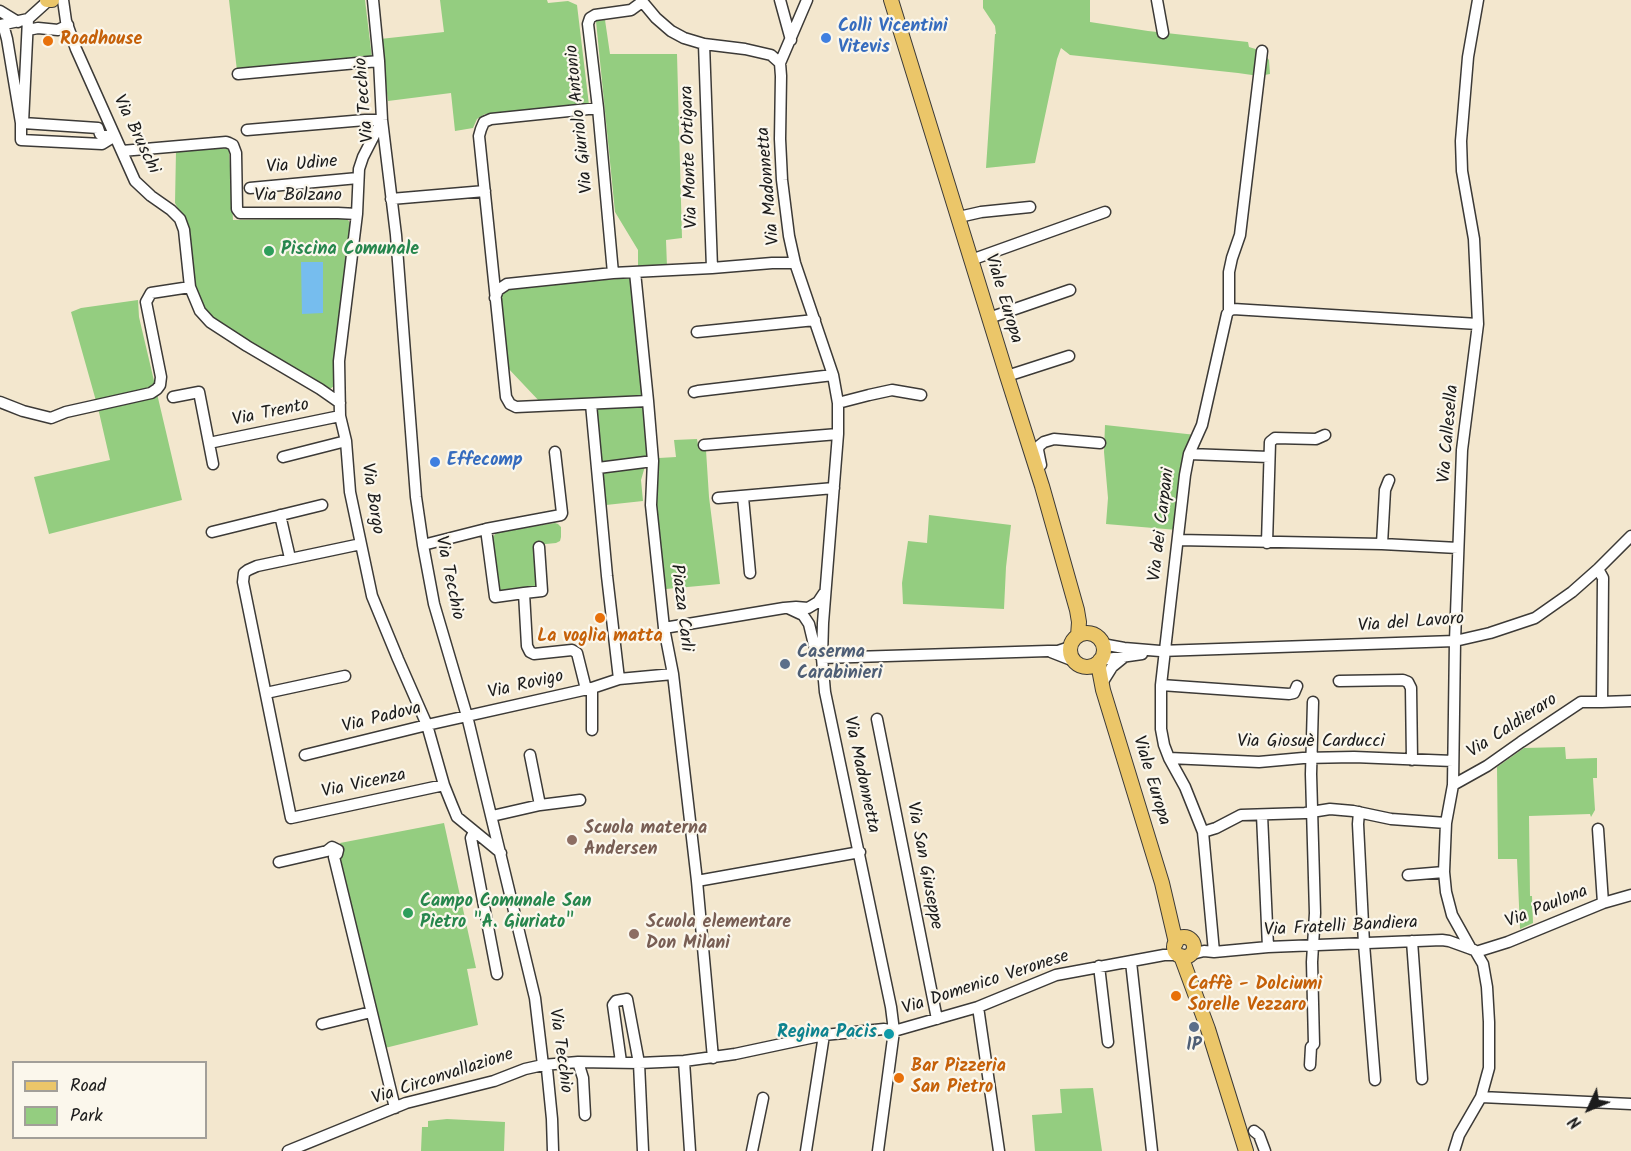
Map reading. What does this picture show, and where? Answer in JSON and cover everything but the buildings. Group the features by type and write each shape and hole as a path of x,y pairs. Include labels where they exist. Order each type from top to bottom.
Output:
{"main road":[{"name":"Viale Europa","path":"891,0 1042,486 1077,610 1079,622 1076,653 1102,687"},
{"name":"Viale Europa","path":"1077,610 1098,639"},
{"path":"1083,634 1098,639 1104,652 1100,660 1092,666 1076,653 1083,634"},
{"name":"Viale Europa","path":"1100,660 1102,687 1162,883 1189,949 1204,1018 1246,1151"}],"street":[{"path":"35,0 29,22 21,140 102,144 115,136"},
{"path":"7,39 11,29 29,22 49,0"},
{"name":"Via Bruschi","path":"49,0 67,23"},
{"name":"Via Bruschi","path":"63,0 67,23 89,80 135,181 180,219 184,230 190,288 200,311 210,322 340,403"},
{"name":"Via Tecchio","path":"373,0 382,120 396,235 417,497 423,545 434,604 467,716 535,998 543,1065 547,1069 553,1151"},
{"path":"780,0 790,40"},
{"name":"Via Madonnetta","path":"807,0 780,63 782,180 795,263 833,375 838,404 838,434 822,658 825,692 891,1007 878,1151"},
{"path":"1157,0 1163,33"},
{"name":"Via Callesella","path":"1454,1151 1459,1135 1482,1097 1489,1068 1490,1022 1483,964 1452,915 1444,872 1446,823 1453,785 1455,641 1462,450 1478,324 1474,239 1462,171 1461,141 1468,57 1478,0"},
{"path":"641,1 671,31 684,38 704,44 745,49 771,56 780,63"},
{"name":"Via Giuriolo Antonio","path":"613,273 588,24 590,18 595,15 632,10 641,1"},
{"path":"0,11 58,30 67,23"},
{"path":"0,25 29,22"},
{"path":"0,25 4,28 7,39 22,123"},
{"name":"Via Monte Ortigara","path":"704,44 711,268"},
{"name":"Via dei Carpani","path":"1189,949 1203,832 1185,787 1164,745 1161,729 1163,651 1179,540 1185,474 1189,454 1202,425 1229,311 1229,272 1240,235 1262,51"},
{"path":"237,74 379,61"},
{"path":"598,108 491,119 484,122 479,136 506,397 510,404 516,407 648,401"},
{"path":"247,130 382,120"},
{"name":"Via Borgo","path":"382,120 358,169 357,214 339,361 340,416 346,441 350,492 372,596 427,725 444,785 458,818 501,853"},
{"path":"22,123 98,128 103,136 115,136"},
{"name":"Via Bolzano","path":"122,151 229,142 236,153 237,209 240,213 357,214"},
{"name":"Via Udine","path":"250,188 358,178"},
{"path":"391,199 485,191"},
{"path":"958,217 1030,207"},
{"path":"971,260 1105,212"},
{"path":"492,274 500,283 507,284 613,273 795,263"},
{"name":"Piazza Carli","path":"620,680 672,675 664,628 651,505 653,461 635,272"},
{"path":"495,298 498,290 507,284"},
{"path":"0,402 51,418 66,412 151,393 160,385 161,377 146,302 151,293 190,288"},
{"path":"989,318 1070,290"},
{"path":"1229,311 1233,309 1478,324"},
{"path":"697,332 815,320"},
{"path":"1007,376 1069,357"},
{"path":"694,392 833,375"},
{"path":"838,404 892,390 921,395"},
{"path":"173,397 199,392 213,464"},
{"path":"591,404 607,576 620,680"},
{"name":"Via Trento","path":"209,443 340,416"},
{"path":"704,445 838,434"},
{"path":"1267,543 1270,442 1275,438 1316,439 1325,435"},
{"path":"1042,486 1044,481 1039,446 1044,442 1054,440 1100,443"},
{"path":"283,456 346,441"},
{"path":"423,545 486,529 561,515 555,452"},
{"path":"1189,454 1269,457"},
{"path":"598,468 653,461"},
{"path":"1382,544 1385,490 1389,480"},
{"path":"718,498 834,488"},
{"path":"743,496 750,573"},
{"path":"212,532 322,505"},
{"path":"280,515 290,558"},
{"path":"486,529 495,597 542,591 539,547"},
{"name":"Via del Lavoro","path":"1098,639 1124,648 1163,651 1455,641 1490,633 1535,618 1560,601 1598,569 1631,536"},
{"path":"1179,540 1382,544 1458,549"},
{"path":"345,676 267,693 243,582 244,573 290,558 361,544"},
{"path":"1598,569 1604,578 1602,702"},
{"path":"805,612 818,602 825,592"},
{"path":"524,593 527,646 530,652 534,654 572,650 577,653 589,688"},
{"path":"664,628 788,608 814,613 823,623"},
{"path":"805,612 815,649 822,658 1048,651 1076,653"},
{"name":"Via del Lavoro","path":"1100,660 1163,651"},
{"path":"1102,687 1112,667 1125,657"},
{"path":"672,675 697,881 713,1058"},
{"name":"Via Rovigo","path":"467,716 620,680"},
{"path":"1339,681 1403,680 1408,682 1411,688 1412,760"},
{"path":"1161,685 1289,694 1295,692 1297,686"},
{"name":"Via Rovigo","path":"589,688 592,730"},
{"name":"Via Vicenza","path":"267,693 291,818 444,785"},
{"name":"Via Caldieraro","path":"1453,785 1487,766 1581,702 1631,701"},
{"path":"1310,1065 1311,1047 1314,1044 1313,702"},
{"name":"Via Padova","path":"305,755 467,716"},
{"name":"Via San Giuseppe","path":"877,718 937,1019"},
{"path":"530,755 540,805"},
{"name":"Via Giosuè Carducci","path":"1169,758 1259,762 1354,757 1453,761"},
{"path":"492,816 540,805 580,800"},
{"path":"1203,832 1241,815 1330,809 1359,812 1381,818 1446,823"},
{"path":"1359,812 1364,944 1375,1080"},
{"path":"1262,815 1268,947"},
{"path":"1598,829 1604,903"},
{"path":"474,832 471,838 497,974"},
{"path":"279,862 327,851 332,847 338,850 334,857 395,1108"},
{"path":"697,881 860,852"},
{"path":"1408,874 1444,872"},
{"name":"Via Paulona","path":"1474,950 1508,942 1604,903 1631,895"},
{"name":"Via Callesella","path":"1451,941 1452,915"},
{"path":"1451,941 1459,927"},
{"path":"1412,941 1422,1079"},
{"name":"Via Fratelli Bandiera","path":"1189,949 1451,941 1474,950"},
{"name":"Via Domenico Veronese","path":"889,1030 978,1007 1056,975 1164,956 1189,949"},
{"path":"1131,962 1152,1151"},
{"name":"Via Domenico Veronese","path":"1099,966 1108,1042"},
{"path":"621,1062 613,1005 616,1001 627,999 639,1063 643,1151"},
{"path":"978,1007 999,1151"},
{"path":"322,1024 371,1012"},
{"name":"Via Circonvallazione","path":"288,1151 395,1108 430,1096 494,1081 525,1068 578,1062 639,1063 713,1058 824,1035 889,1030"},
{"path":"806,1151 824,1035"},
{"path":"684,1061 690,1151"},
{"path":"578,1062 583,1078 585,1114"},
{"path":"1482,1097 1631,1104"},
{"path":"752,1151 763,1098"},
{"path":"1254,1131 1259,1135 1264,1151"}],"green space":[{"path":"229,0 365,0 372,58 237,71"},
{"path":"440,0 547,0 548,3 568,1 577,5 589,105 485,114 477,119 473,128 455,131 451,93 388,101 380,39 444,32"},
{"path":"983,0 1090,0 1090,22 1248,42 1249,47 1262,51 1269,60 1270,74 1259,76 1070,55 1061,48 1035,163 986,168 996,34 995,26 983,8"},
{"path":"605,20 610,54 677,54 682,238 666,240 667,267 638,269 638,250 615,212 596,21"},
{"name":"Piscina Comunale","path":"229,148 233,220 341,218 348,220 353,227 336,385 328,390 212,319 201,306 192,275 186,225 175,203 176,151"},
{"path":"630,278 648,456 641,480 643,501 606,505 595,400 541,403 506,366 500,295 506,288"},
{"path":"138,300 139,317 182,500 49,534 34,477 110,460 71,312 81,308"},
{"path":"1105,425 1196,435 1177,530 1106,524 1108,498 1104,452"},
{"path":"697,439 699,450 706,450 709,497 720,584 666,589 655,503 659,458 676,457 674,440"},
{"path":"929,515 1011,525 1004,609 903,604 902,583 908,541 927,543"},
{"path":"555,523 561,527 560,541 536,545 540,587 498,594 493,537 496,533"},
{"path":"1565,747 1566,759 1597,758 1597,778 1593,778 1595,810 1591,817 1590,814 1529,816 1530,896 1532,896 1533,923 1520,929 1517,859 1498,859 1497,767 1524,748"},
{"name":"Campo Comunale San Pietro \"A. Giuriato\"","path":"444,823 476,968 467,969 478,1025 385,1048 338,859 342,850 340,843"},
{"path":"1093,1088 1102,1151 1035,1151 1032,1115 1062,1113 1060,1089"},
{"path":"447,1119 505,1122 504,1151 421,1151 422,1127 428,1127 428,1121"}],"water":[{"path":"301,262 323,262 323,313 302,314"}],"place":[{"name":"Colli Vicentini Vitevis","path":"826,38"},
{"name":"Roadhouse","path":"48,41"},
{"name":"Piscina Comunale","path":"269,251"},
{"name":"Effecomp","path":"435,462"},
{"name":"La voglia matta","path":"600,618"},
{"name":"Caserma Carabinieri","path":"785,664"},
{"name":"Scuola materna Andersen","path":"572,840"},
{"name":"Campo Comunale San Pietro \"A. Giuriato\"","path":"408,913"},
{"name":"Scuola elementare Don Milani","path":"634,934"},
{"name":"Caffè - Dolciumi Sorelle Vezzaro","path":"1176,996"},
{"name":"IP","path":"1194,1027"},
{"name":"Regina Pacis","path":"889,1034"},
{"name":"Bar Pizzeria San Pietro","path":"899,1078"}]}
